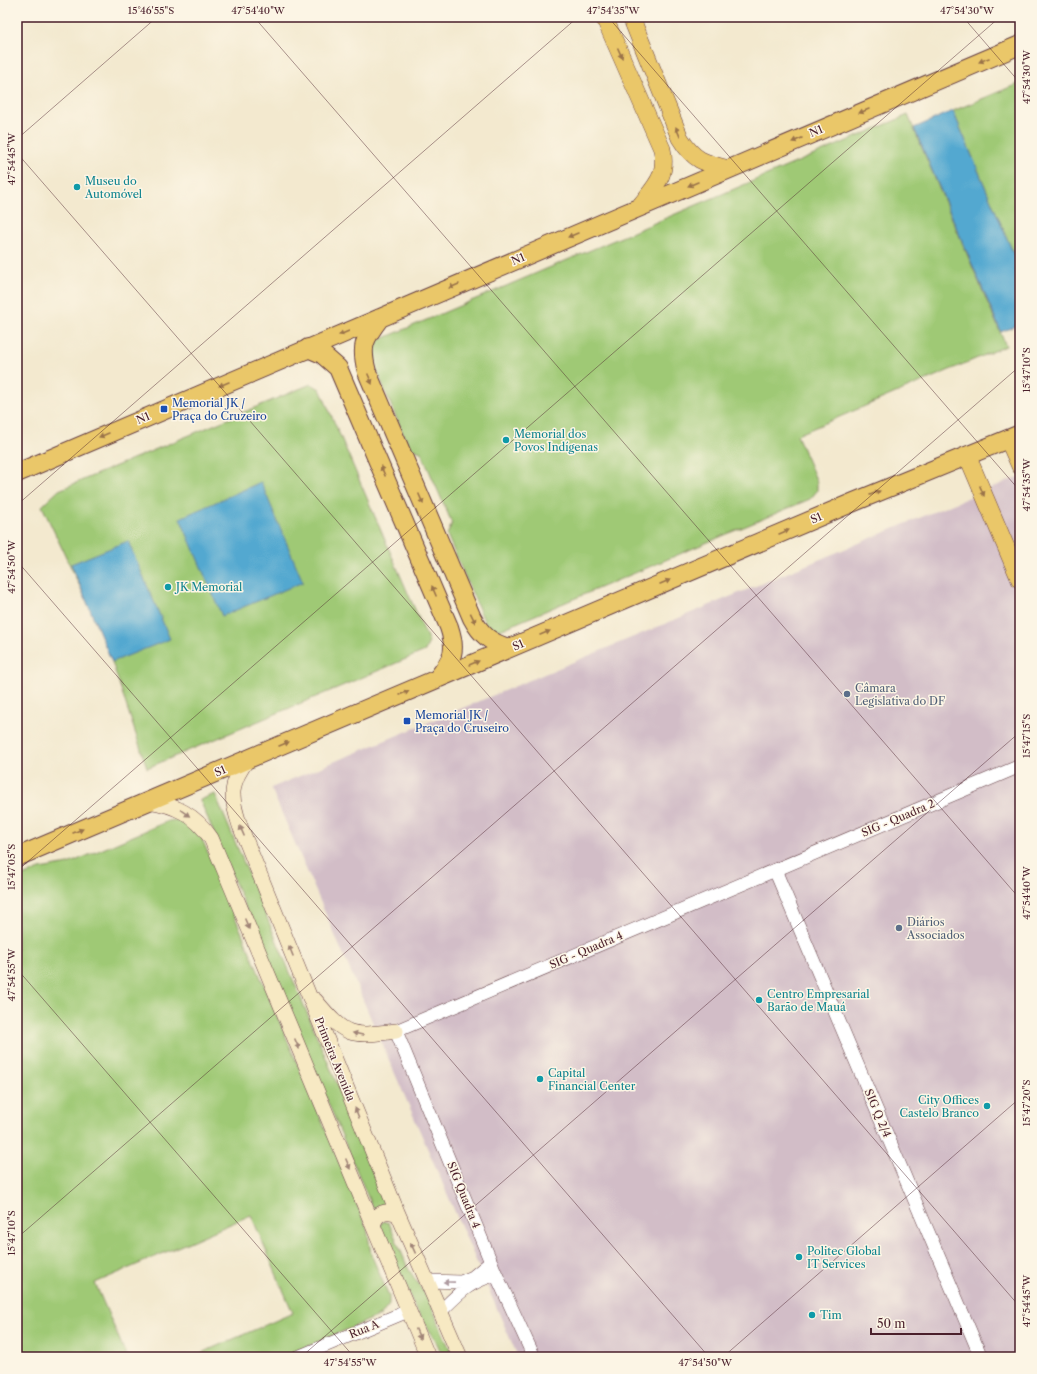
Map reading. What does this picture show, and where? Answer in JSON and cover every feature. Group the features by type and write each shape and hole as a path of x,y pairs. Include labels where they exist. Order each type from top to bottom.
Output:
{"highway":[{"name":"N1","path":"17,473 1020,45"},
{"path":"380,318 365,341 362,350 367,372 476,626 488,639 496,644 509,648"},
{"path":"308,348 322,354 338,368 449,627 453,640 453,656 438,678"},
{"name":"S1","path":"17,857 1014,436"}],"main road":[{"path":"604,17 662,149 665,163 659,181 640,206"},
{"path":"631,17 680,138 690,153 707,164 729,169"},
{"path":"1014,436 1020,466"},
{"path":"967,455 1020,580"},
{"name":"Primeira Avenida","path":"248,759 238,772 233,785 233,801 236,814 305,988 398,1214 460,1357"},
{"path":"148,801 165,804 180,809 195,819 211,838 428,1357"},
{"path":"305,988 330,1018 346,1031 363,1035 396,1031"},
{"path":"373,1225 375,1219 382,1212 392,1211 398,1214"}],"street":[{"name":"SIG - Quadra 2","path":"776,870 1020,766"},
{"name":"SIG - Quadra 4","path":"396,1031 776,870"},
{"name":"SIG Q 2/4","path":"776,870 981,1357"},
{"name":"SIG Quadra 4","path":"396,1031 494,1268 534,1357"},
{"path":"441,1311 464,1288 479,1280 494,1268"},
{"path":"428,1281 461,1282 494,1268"},
{"path":"479,1280 494,1288 508,1299"},
{"name":"Rua A","path":"298,1357 408,1311"}],"shaded area":[{"path":"1020,476 1020,1357 518,1357 271,788"}],"green space":[{"path":"1020,83 1020,269 953,111"},
{"path":"908,115 1006,346 797,435 817,482 817,491 810,499 500,630 492,630 485,623 447,535 452,523 421,452 409,448 370,355 372,347 377,341"},
{"path":"311,384 320,389 429,642 425,651 147,768 99,627 42,506 59,490"},
{"path":"215,794 387,1203 373,1209 200,800"},
{"path":"175,820 184,822 191,826 202,839 367,1228 371,1254 389,1296 389,1305 381,1315 283,1357 192,1357 293,1313 251,1215 95,1283 127,1357 17,1357 17,878 40,869 68,864 168,821"},
{"path":"383,1221 389,1223 409,1270 429,1300 453,1357 443,1357 435,1339 415,1308 380,1226"}],"water":[{"path":"953,111 1020,269 1020,324 1001,332 914,128"},
{"path":"261,482 303,582 222,616 180,518"},
{"path":"128,541 170,639 112,662 71,564"}],"place":[{"name":"Museu do Automóvel","path":"77,187"},
{"name":"Memorial JK / Praça do Cruzeiro","path":"164,409"},
{"name":"Memorial dos Povos Indígenas","path":"506,440"},
{"name":"JK Memorial","path":"168,587"},
{"name":"Câmara Legislativa do DF","path":"847,694"},
{"name":"Memorial JK / Praça do Cruseiro","path":"407,721"},
{"name":"Diários Associados","path":"899,928"},
{"name":"Centro Empresarial Barão de Mauá","path":"759,1000"},
{"name":"Capital Financial Center","path":"540,1079"},
{"name":"City Offices Castelo Branco","path":"987,1106"},
{"name":"Politec Global IT Services","path":"799,1257"},
{"name":"Tim","path":"812,1315"}]}
